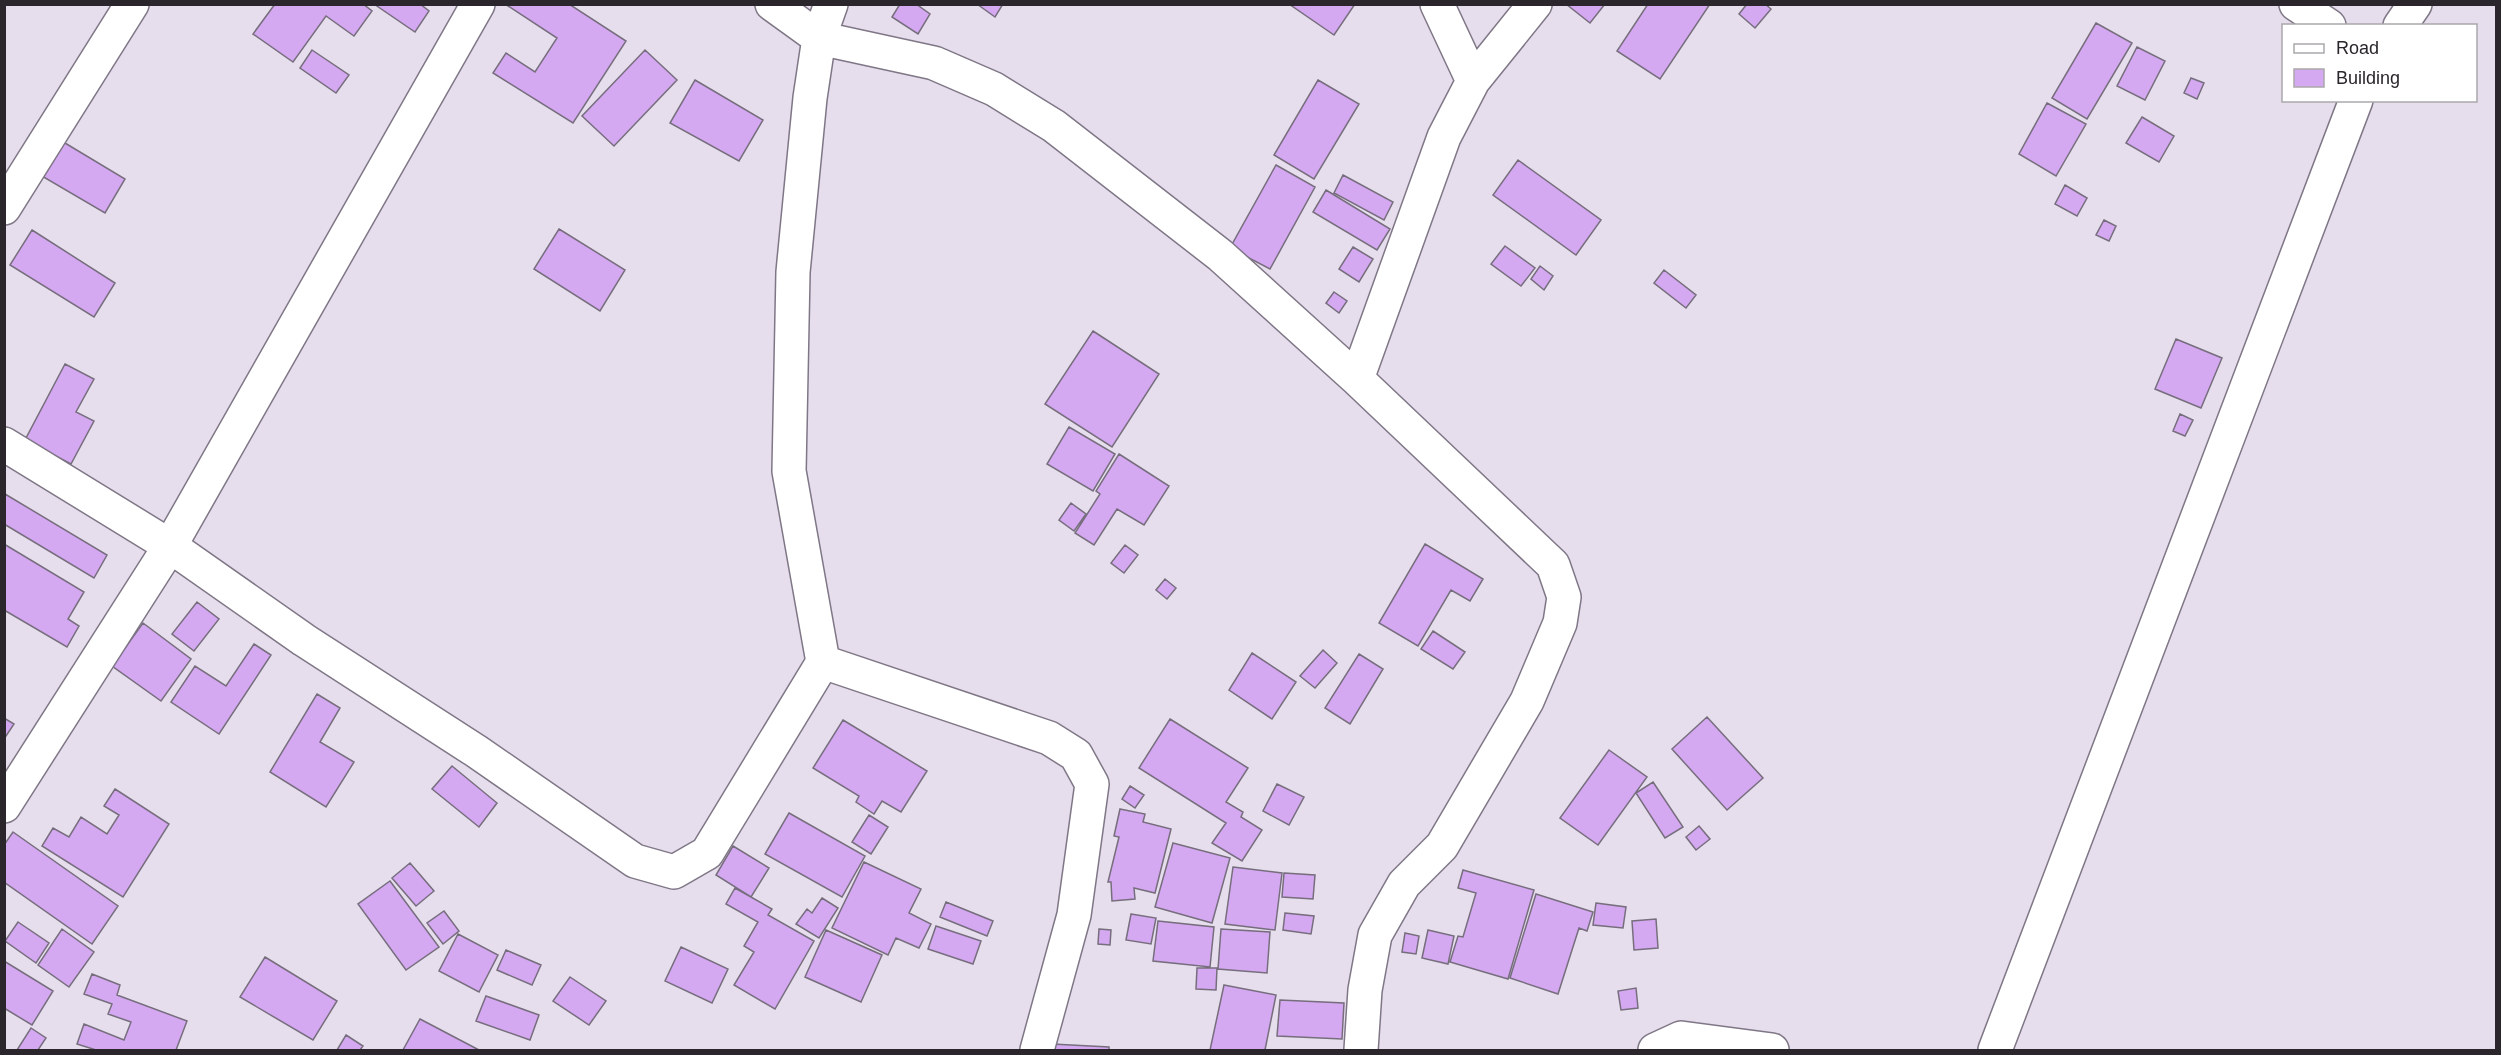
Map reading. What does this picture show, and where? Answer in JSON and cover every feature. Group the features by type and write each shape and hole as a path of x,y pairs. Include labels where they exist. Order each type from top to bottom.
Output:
{"street":[{"path":"4,208 132,4"},
{"path":"4,806 171,546 478,4"},
{"path":"772,4 819,38 934,63 994,89 1054,126 1220,255 1357,379 1552,565 1563,597 1560,623 1527,701 1442,846 1404,884 1375,936 1365,990 1361,1050"},
{"path":"4,444 171,546 304,640 476,751 635,861 675,872 707,853 823,662 789,471 793,273 810,98 819,38 831,4"},
{"path":"1437,4 1473,81"},
{"path":"1357,379 1444,137 1473,81 1535,4"},
{"path":"2296,4 2326,24"},
{"path":"2401,24 2415,4"},
{"path":"1995,1050 2355,102"},
{"path":"823,662 1049,738 1076,755 1092,784 1074,915 1037,1050"},
{"path":"1655,1050 1681,1038 1772,1050"}],"building":[{"path":"275,4 363,4 372,11 354,36 326,16 293,62 253,34"},
{"path":"374,4 420,4 429,11 415,32"},
{"path":"505,4 569,4 626,41 573,123 493,73 506,53 535,72 557,38"},
{"path":"900,4 916,4 930,14 918,34 892,17"},
{"path":"977,4 1003,4 995,17"},
{"path":"1289,4 1355,4 1334,35"},
{"path":"1566,4 1605,4 1590,23"},
{"path":"1648,4 1710,4 1660,79 1617,51"},
{"path":"1747,4 1765,4 1771,9 1755,28 1739,14"},
{"path":"2096,23 2132,43 2087,119 2052,98"},
{"path":"2137,47 2165,61 2145,100 2117,86"},
{"path":"312,50 349,75 336,93 300,68"},
{"path":"645,50 677,80 614,146 582,116"},
{"path":"2191,78 2204,83 2197,99 2184,93"},
{"path":"695,80 763,120 739,161 670,123"},
{"path":"1318,80 1359,104 1314,179 1274,155"},
{"path":"2047,103 2086,124 2056,176 2019,154"},
{"path":"2142,117 2174,136 2159,162 2126,143"},
{"path":"55,137 125,179 105,213 35,172"},
{"path":"1518,160 1601,220 1576,255 1493,195"},
{"path":"1276,165 1315,187 1270,269 1230,248"},
{"path":"1343,175 1393,202 1384,220 1334,193"},
{"path":"2065,185 2087,198 2077,216 2055,204"},
{"path":"1326,190 1390,229 1377,250 1313,212"},
{"path":"2104,220 2116,226 2109,241 2096,235"},
{"path":"559,229 625,270 600,311 534,269"},
{"path":"32,230 115,283 94,317 10,265"},
{"path":"1505,246 1535,268 1521,286 1491,264"},
{"path":"1353,247 1373,259 1359,282 1339,269"},
{"path":"1540,266 1553,276 1544,290 1531,279"},
{"path":"1664,270 1696,295 1686,308 1654,283"},
{"path":"1334,292 1347,301 1339,313 1326,303"},
{"path":"1093,331 1159,374 1112,447 1045,404"},
{"path":"2176,339 2222,358 2201,408 2155,389"},
{"path":"65,364 94,379 76,412 94,421 71,464 25,440"},
{"path":"2180,414 2193,420 2185,436 2173,431"},
{"path":"1069,427 1115,454 1093,491 1047,464"},
{"path":"1119,454 1169,486 1144,525 1117,509 1094,545 1075,533 1100,494 1096,491"},
{"path":"5,494 107,555 94,578 4,524"},
{"path":"1071,503 1086,514 1074,531 1059,520"},
{"path":"4,544 84,592 68,619 79,626 67,647 4,610"},
{"path":"1425,544 1483,579 1470,601 1451,590 1418,646 1379,623"},
{"path":"1125,545 1138,555 1124,573 1111,563"},
{"path":"1165,579 1176,588 1167,599 1156,590"},
{"path":"197,602 219,619 194,651 172,634"},
{"path":"143,623 191,659 161,701 112,666"},
{"path":"1433,631 1465,652 1453,669 1421,649"},
{"path":"254,644 271,655 219,734 171,702 195,666 226,686"},
{"path":"1323,650 1337,663 1315,688 1300,676"},
{"path":"1252,653 1296,682 1272,719 1229,690"},
{"path":"1359,654 1383,669 1350,724 1325,708"},
{"path":"317,694 340,708 320,742 354,762 326,807 270,772"},
{"path":"1707,717 1763,778 1727,810 1672,749"},
{"path":"4,718 14,724 4,739"},
{"path":"1170,719 1248,768 1226,802 1243,812 1241,817 1262,830 1242,861 1212,843 1226,823 1139,768"},
{"path":"843,720 927,771 901,812 882,801 874,814 856,802 859,796 813,768"},
{"path":"1609,750 1647,777 1598,845 1560,818"},
{"path":"452,766 497,803 479,827 432,789"},
{"path":"1653,782 1683,827 1665,838 1636,793"},
{"path":"1277,784 1304,797 1289,825 1263,811"},
{"path":"1130,786 1144,795 1135,808 1122,799"},
{"path":"115,789 169,824 123,897 42,846 53,828 69,837 81,817 107,834 119,815 104,806"},
{"path":"1120,809 1145,814 1143,822 1171,829 1155,893 1134,888 1135,899 1112,901 1111,882 1108,882 1119,837 1114,836"},
{"path":"789,813 865,856 842,897 765,854"},
{"path":"869,815 888,827 871,854 852,842"},
{"path":"1699,826 1710,839 1696,850 1686,837"},
{"path":"13,832 118,906 92,944 4,882 4,845"},
{"path":"1173,843 1230,858 1212,923 1155,907"},
{"path":"733,846 769,868 751,897 716,875"},
{"path":"864,862 921,889 909,913 931,924 919,948 896,938 888,955 832,928"},
{"path":"410,863 434,891 416,906 392,878"},
{"path":"1233,867 1282,873 1275,930 1225,924"},
{"path":"1463,870 1534,890 1508,979 1450,962 1458,936 1463,937 1476,893 1458,888"},
{"path":"1284,873 1315,875 1313,899 1282,897"},
{"path":"390,881 439,947 406,970 358,904"},
{"path":"735,888 772,909 768,915 814,941 775,1009 734,985 754,952 744,946 758,922 726,904"},
{"path":"1536,894 1593,912 1587,931 1579,928 1558,994 1510,978"},
{"path":"822,898 838,908 819,938 796,924 807,909 812,913"},
{"path":"946,902 993,921 987,936 940,917"},
{"path":"1596,903 1626,907 1623,928 1593,925"},
{"path":"444,911 459,931 443,944 427,923"},
{"path":"1285,913 1314,916 1311,934 1283,930"},
{"path":"1131,914 1156,918 1151,944 1126,940"},
{"path":"1656,919 1658,948 1634,950 1632,921"},
{"path":"1158,921 1214,927 1210,967 1153,961"},
{"path":"18,922 49,943 36,963 5,941"},
{"path":"936,926 981,941 973,964 928,949"},
{"path":"62,929 94,952 69,987 38,965"},
{"path":"1099,929 1111,930 1110,945 1098,944"},
{"path":"1221,929 1270,932 1267,973 1218,969"},
{"path":"826,930 882,955 861,1002 805,977"},
{"path":"1428,930 1454,936 1448,964 1422,958"},
{"path":"1405,933 1419,936 1416,954 1402,952"},
{"path":"458,934 498,955 479,992 439,971"},
{"path":"681,947 728,969 712,1003 665,981"},
{"path":"506,950 541,965 532,985 497,970"},
{"path":"265,957 337,1001 313,1040 240,997"},
{"path":"4,961 53,991 32,1025 4,1008"},
{"path":"1197,968 1217,968 1216,990 1196,989"},
{"path":"92,974 120,985 117,995 187,1021 176,1050 96,1050 77,1044 84,1024 124,1040 131,1022 108,1014 112,1004 84,994"},
{"path":"570,977 606,1001 589,1025 553,1001"},
{"path":"1224,985 1276,995 1265,1050 1210,1050"},
{"path":"1636,988 1638,1008 1621,1010 1618,991"},
{"path":"486,996 539,1015 530,1040 476,1021"},
{"path":"1280,1000 1344,1003 1342,1039 1277,1036"},
{"path":"420,1019 479,1050 403,1050"},
{"path":"31,1028 46,1038 38,1050 17,1050"},
{"path":"346,1035 363,1046 360,1050 337,1050"},
{"path":"1052,1044 1109,1047 1109,1050 1052,1050"}]}
